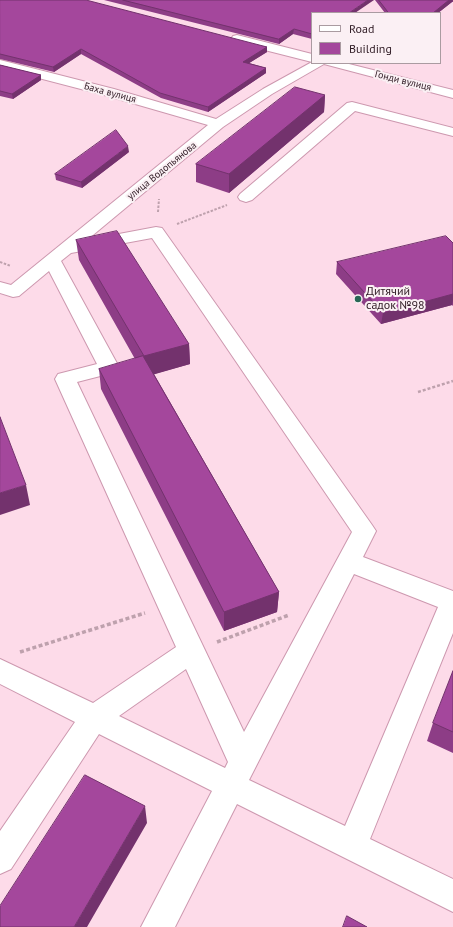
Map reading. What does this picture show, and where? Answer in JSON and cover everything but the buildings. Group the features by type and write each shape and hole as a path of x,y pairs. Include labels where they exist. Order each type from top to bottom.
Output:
{"street":[{"path":"229,37 311,58"},
{"name":"Баха вулиця","path":"0,64 109,92 218,124"},
{"name":"улица Водопьянова","path":"7,289 59,254 218,124 270,90 317,64"},
{"name":"Гонди вулиця","path":"334,64 453,94"},
{"path":"246,197 352,106 453,132"},
{"path":"157,927 237,774 326,601 364,531 156,232 59,254 109,367 65,379 192,651 237,774"},
{"path":"348,561 453,602 352,846"},
{"path":"0,858 94,718 192,651"},
{"path":"7,662 94,718 237,774 352,846 453,896"}],"path":[{"path":"156,232 246,197"},
{"path":"418,392 453,381"},
{"path":"192,651 326,601"},
{"path":"7,662 170,605"}],"place":[{"name":"Дитячий садок №98","path":"358,299"}]}
